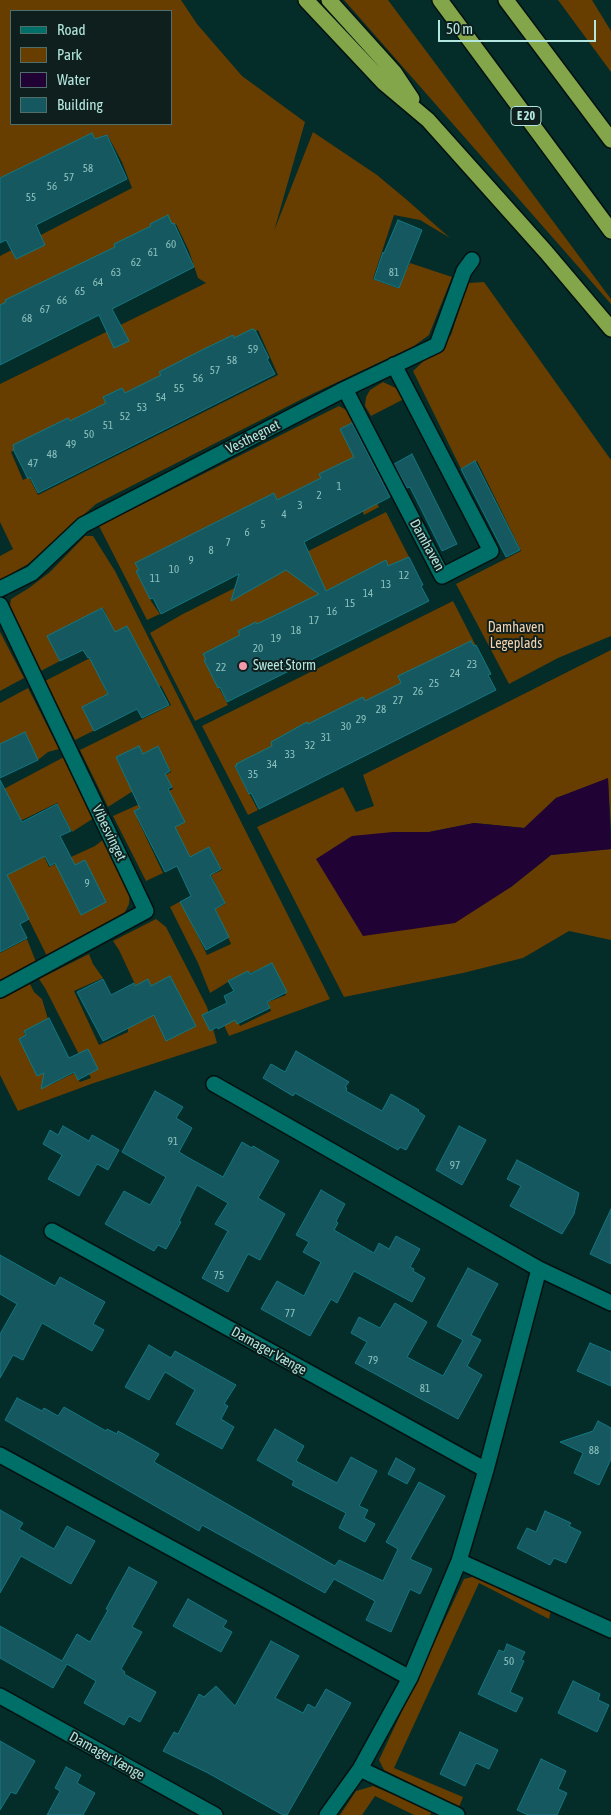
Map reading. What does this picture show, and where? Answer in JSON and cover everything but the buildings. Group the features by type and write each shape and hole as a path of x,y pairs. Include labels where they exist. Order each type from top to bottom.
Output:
{"highway":[{"path":"306,0 384,83 421,113"},
{"path":"329,0 394,72 421,113 546,252 611,329"},
{"name":"E 20","path":"440,0 611,231"},
{"path":"506,0 611,140"}],"street":[{"name":"Vesthegnet","path":"0,589 32,573 83,525 345,389 437,345 464,270 472,260"},
{"name":"Damhaven","path":"345,389 442,576 491,551 394,365"},
{"name":"Vibesvinget","path":"0,605 146,911 0,990"},
{"path":"214,1084 539,1269 611,1303"},
{"name":"Damager Vænge","path":"52,1231 486,1470"},
{"path":"328,1815 360,1769 410,1678 459,1561 486,1470 539,1269"},
{"path":"0,1455 410,1678"},
{"path":"459,1561 611,1630"},
{"name":"Damager Vænge","path":"0,1696 215,1815"},
{"path":"360,1769 457,1815"}],"green space":[{"path":"0,0 181,0 197,24 242,76 305,122 274,231 313,132 377,175 450,238 420,220 394,215 373,279 397,288 410,263 452,277 429,335 414,346 308,396 96,504 28,564 0,580 0,556 13,549 0,522 0,384 206,283 198,278 189,251 176,224 0,312 0,256 132,188 122,162 108,136 0,190","holes":["258,330 278,375 38,495 29,477 23,480 11,452"]},
{"path":"344,0 388,0 611,299 611,304"},
{"path":"558,0 592,0 611,31 611,72"},
{"name":"Damhaven Legeplads","path":"484,282 611,460 611,636 558,658 509,684 456,584 521,551 477,461 461,469 413,371 451,335 468,283"},
{"path":"383,382 398,389 404,399 371,416 365,406 366,397 370,390"},
{"path":"339,406 350,412 354,422 342,431 379,507 364,515 357,497 137,572 151,601 160,614 147,620 99,526"},
{"path":"386,512 409,557 205,660 228,705 195,721 150,633 181,615"},
{"path":"85,536 93,536 115,571 330,999 229,1036 217,1010 229,1004 240,1026 271,1011 268,1002 286,995 272,964 228,982 210,993 198,963 170,907 181,901 207,955 231,944 215,909 225,904 211,875 222,870 214,856 207,860 190,860 163,805 137,818 163,873 146,881 113,816 173,789 165,775 171,772 158,747 133,791 108,807 80,750 171,705 158,680 161,686 139,696 124,670 101,681 108,695 95,730 75,740 45,681 131,637 115,633 103,608 48,636 60,661 39,672 9,612 11,599 50,572"},
{"path":"453,601 476,646 235,767 258,810 248,815 202,726"},
{"path":"0,632 24,678 0,691"},
{"path":"611,650 611,830 608,779 556,798 525,828 474,823 429,832 393,832 511,887 551,855 611,849 611,940 569,931 523,958 463,973 344,997 257,827 343,787 356,812 374,806 363,775"},
{"path":"28,688 59,749 48,752 38,760 25,733 0,745 0,703"},
{"path":"64,757 94,818 72,832 57,803 0,831 0,791"},
{"path":"104,839 130,891 129,904 123,916 47,956 7,876 0,841 44,856 49,867 95,846"},
{"path":"156,919 166,927 207,1007 217,1043 94,1083 18,1111 0,1075 0,999 30,984 34,992 42,999 48,1019 24,1033 52,1084 74,1073 80,1082 91,1078 39,979 89,954 93,964 103,978 74,991 99,1045 128,1032 128,1023 148,1012 113,941"},
{"path":"27,939 36,962 0,980 0,953"},
{"path":"476,1576 551,1610 549,1619 479,1583 394,1768 463,1797 459,1807 384,1770 379,1760 464,1579"},
{"path":"373,1786 432,1811 430,1815 414,1815 375,1796 362,1815 340,1815 356,1791"}],"water":[{"path":"608,778 611,849 551,855 511,887 455,923 363,936 316,859 352,836 393,832 429,832 474,823 524,828 556,798"}],"place":[{"name":"Sweet Storm","path":"243,666"}]}
